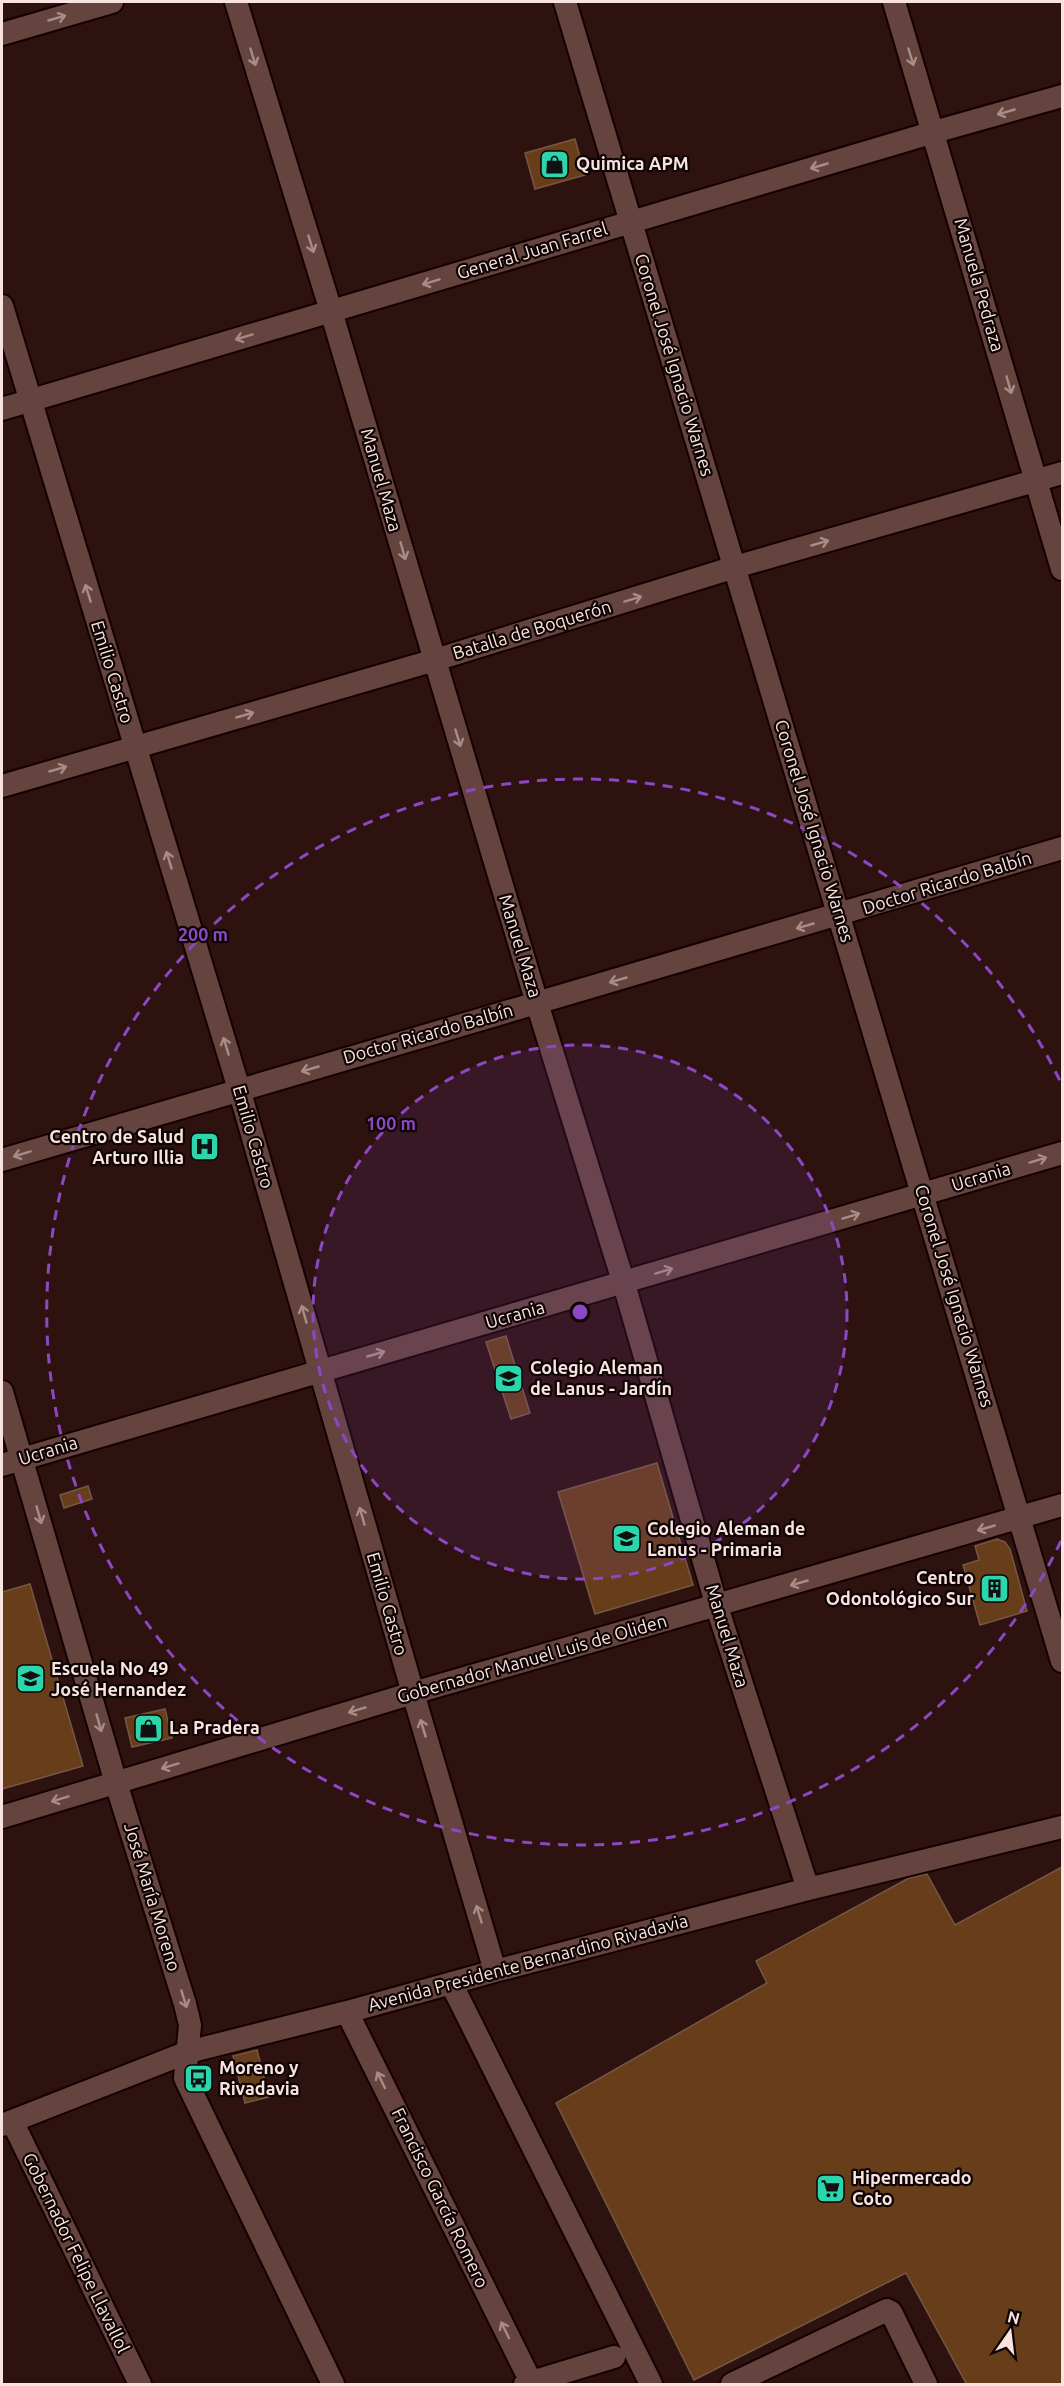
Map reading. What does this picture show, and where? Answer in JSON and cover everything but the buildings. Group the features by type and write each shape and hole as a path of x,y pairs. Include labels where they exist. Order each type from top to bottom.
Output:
{"street":[{"path":"2,33 112,2"},
{"name":"Manuel Maza","path":"236,2 332,311 537,1003 624,1284 717,1607 808,1889"},
{"name":"Coronel José Ignacio Warnes","path":"565,2 1062,1660"},
{"name":"Manuela Pedraza","path":"894,2 1062,569"},
{"name":"General Juan Farrel","path":"2,409 1062,96"},
{"name":"Emilio Castro","path":"2,306 239,1089 495,1971"},
{"name":"Batalla de Boquerón","path":"2,786 435,660 735,567 1062,473"},
{"name":"Doctor Ricardo Balbín","path":"2,1160 239,1089 839,916 1062,848"},
{"name":"Ucrania","path":"12,1462 624,1284 1062,1153"},
{"name":"José María Moreno","path":"2,1392 12,1462 186,2004 190,2025 185,2078 333,2385"},
{"name":"Gobernador Manuel Luis de Oliden","path":"2,1817 413,1693 717,1607 1062,1505"},
{"name":"Avenida Presidente Bernardino Rivadavia","path":"7,2123 188,2052 808,1889 1062,1827"},
{"path":"451,1983 651,2385"},
{"name":"Francisco García Romero","path":"347,2012 529,2384"},
{"name":"Gobernador Felipe Llavallol","path":"7,2123 140,2385"},
{"path":"732,2385 887,2310 891,2312 926,2385"},
{"path":"529,2384 614,2358"}],"place":[{"name":"Quimica APM","path":"555,164"},
{"name":"Centro de Salud Arturo Illia","path":"205,1147"},
{"name":"Colegio Aleman de Lanus - Jardín","path":"509,1378"},
{"name":"Colegio Aleman de Lanus - Primaria","path":"626,1539"},
{"name":"Centro Odontológico Sur","path":"995,1588"},
{"name":"Escuela No 49 José Hernandez","path":"30,1679"},
{"name":"La Pradera","path":"148,1728"},
{"name":"Moreno y Rivadavia","path":"198,2078"},
{"name":"Hipermercado Coto","path":"831,2188"}]}
